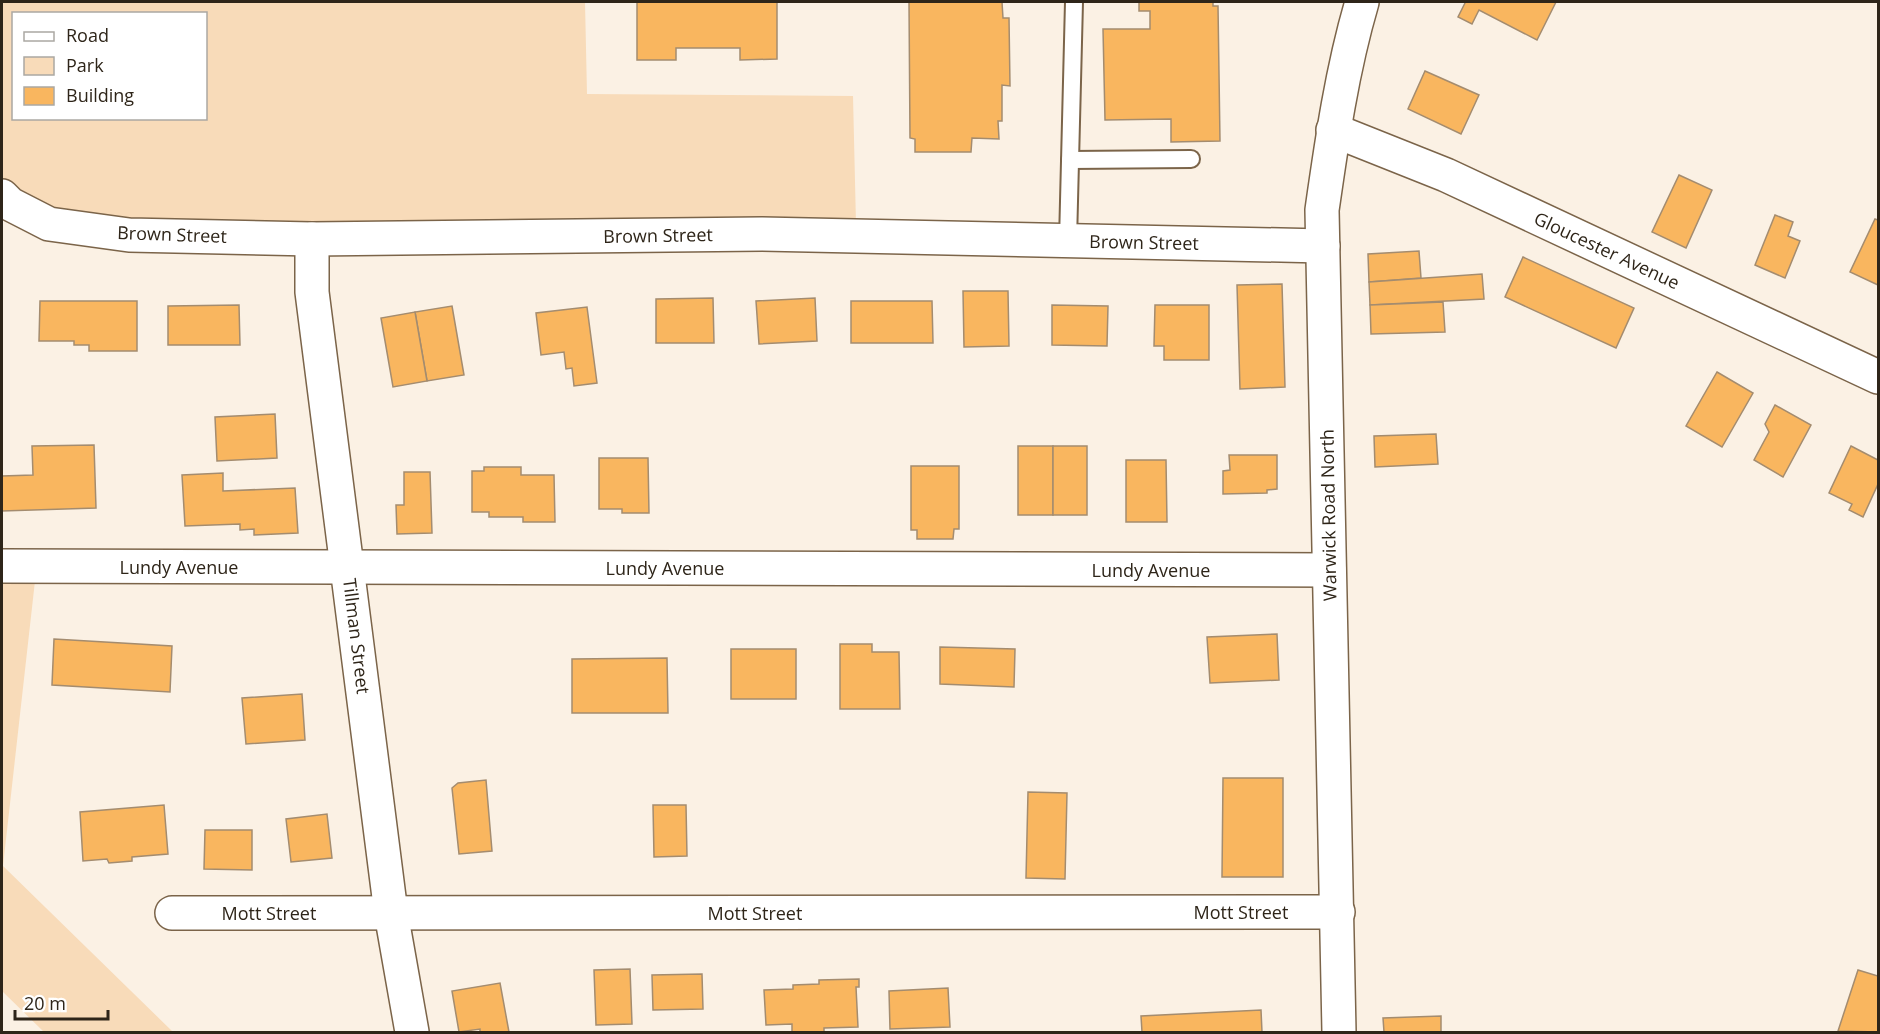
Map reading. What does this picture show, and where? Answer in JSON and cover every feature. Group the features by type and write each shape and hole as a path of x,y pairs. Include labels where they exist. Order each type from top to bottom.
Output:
{"street":[{"name":"Warwick Road North","path":"1340,1032 1322,210 1333,130 1362,2"},
{"name":"Gloucester Avenue","path":"1333,130 1446,175 1878,377"},
{"name":"Brown Street","path":"2,196 10,204 49,224 129,235 312,239 762,234 1323,246"},
{"name":"Tillman Street","path":"312,239 312,292 349,567 391,913 412,1032"},
{"name":"Lundy Avenue","path":"2,566 1329,570"},
{"name":"Mott Street","path":"172,913 1338,912"}],"lane":[{"path":"1068,241 1074,2"},
{"path":"1070,160 1191,159"}],"green space":[{"path":"2,2 585,2 587,94 853,96 856,224 78,238 2,193"},
{"path":"2,572 36,572 3,866 173,1032 44,1032 2,991"}],"building":[{"path":"637,2 777,2 777,59 740,60 740,48 676,48 676,60 637,60"},
{"path":"909,2 1002,2 1003,18 1009,18 1010,86 1002,85 1002,121 998,121 999,139 972,138 971,152 915,152 915,139 910,138"},
{"path":"1139,2 1213,2 1213,6 1218,6 1220,141 1171,142 1171,119 1105,120 1103,29 1150,29 1150,11 1139,11"},
{"path":"1464,2 1556,2 1537,40 1479,10 1472,24 1458,17"},
{"path":"1425,71 1479,95 1461,134 1408,109"},
{"path":"1679,175 1712,190 1686,248 1652,232"},
{"path":"1775,215 1793,222 1788,236 1800,241 1785,278 1755,265"},
{"path":"1875,219 1878,220 1878,285 1850,272"},
{"path":"1419,251 1421,278 1369,282 1368,254"},
{"path":"1523,257 1634,308 1616,348 1505,297"},
{"path":"1482,274 1484,299 1370,305 1369,282"},
{"path":"1282,284 1285,387 1240,389 1237,285"},
{"path":"963,291 1008,291 1009,346 964,347"},
{"path":"713,298 714,343 656,343 656,299"},
{"path":"815,298 817,341 759,344 756,301"},
{"path":"40,301 137,301 137,351 89,351 89,345 74,345 74,341 39,341"},
{"path":"851,301 932,301 933,343 851,343"},
{"path":"1443,302 1445,332 1371,334 1370,305"},
{"path":"239,305 240,345 168,345 168,306"},
{"path":"1052,305 1108,306 1107,346 1052,345"},
{"path":"1155,305 1209,305 1209,360 1164,360 1164,346 1154,346"},
{"path":"452,306 464,375 427,381 415,312"},
{"path":"587,307 597,383 574,386 572,368 566,369 564,352 541,355 536,313"},
{"path":"415,312 427,381 393,387 381,318"},
{"path":"1717,372 1753,393 1722,447 1686,426"},
{"path":"1775,405 1811,425 1783,477 1754,460 1769,432 1765,424"},
{"path":"275,414 277,458 217,461 215,417"},
{"path":"1436,434 1438,464 1375,467 1374,436"},
{"path":"94,445 96,508 2,511 2,476 33,475 32,446"},
{"path":"1018,446 1053,446 1053,515 1018,515"},
{"path":"1053,446 1087,446 1087,515 1053,515"},
{"path":"1851,446 1878,460 1878,484 1863,517 1849,510 1852,504 1829,493"},
{"path":"1229,455 1277,455 1277,489 1267,490 1267,493 1223,494 1223,471 1230,470"},
{"path":"599,458 648,458 649,513 622,513 622,509 599,509"},
{"path":"1126,460 1166,460 1167,522 1126,522"},
{"path":"911,466 959,466 959,529 954,529 953,539 917,539 917,530 911,530"},
{"path":"484,467 521,467 521,475 554,475 555,522 523,522 523,517 489,517 489,512 472,512 472,471 484,471"},
{"path":"404,472 430,472 432,533 397,534 396,505 404,505"},
{"path":"223,473 223,491 295,488 298,533 254,535 254,529 240,530 240,524 185,526 182,475"},
{"path":"1277,634 1279,680 1210,683 1207,637"},
{"path":"54,639 172,646 170,692 52,685"},
{"path":"840,644 872,644 872,652 899,652 900,709 840,709"},
{"path":"940,647 1015,649 1014,687 940,684"},
{"path":"731,649 796,649 796,699 731,699"},
{"path":"667,658 668,713 572,713 572,659"},
{"path":"302,694 305,740 246,744 242,698"},
{"path":"1223,778 1283,778 1283,877 1222,877"},
{"path":"486,780 492,851 459,854 452,788 458,783"},
{"path":"1028,792 1067,793 1065,879 1026,878"},
{"path":"164,805 168,854 132,857 132,861 109,863 107,859 83,861 80,812"},
{"path":"653,805 686,805 687,856 654,857"},
{"path":"327,814 332,858 291,862 286,819"},
{"path":"205,830 252,830 252,870 204,869"},
{"path":"630,969 632,1024 596,1025 594,970"},
{"path":"1858,970 1878,976 1878,1032 1838,1031"},
{"path":"702,974 703,1009 653,1010 652,975"},
{"path":"859,979 859,987 856,987 858,1027 824,1028 824,1032 792,1032 792,1024 766,1025 764,990 793,989 793,985 819,984 819,980"},
{"path":"500,983 509,1032 480,1032 480,1029 459,1032 452,991"},
{"path":"948,988 950,1027 890,1029 889,991"},
{"path":"1261,1010 1262,1032 1142,1032 1141,1016"},
{"path":"1441,1016 1441,1032 1384,1032 1383,1018"}]}
